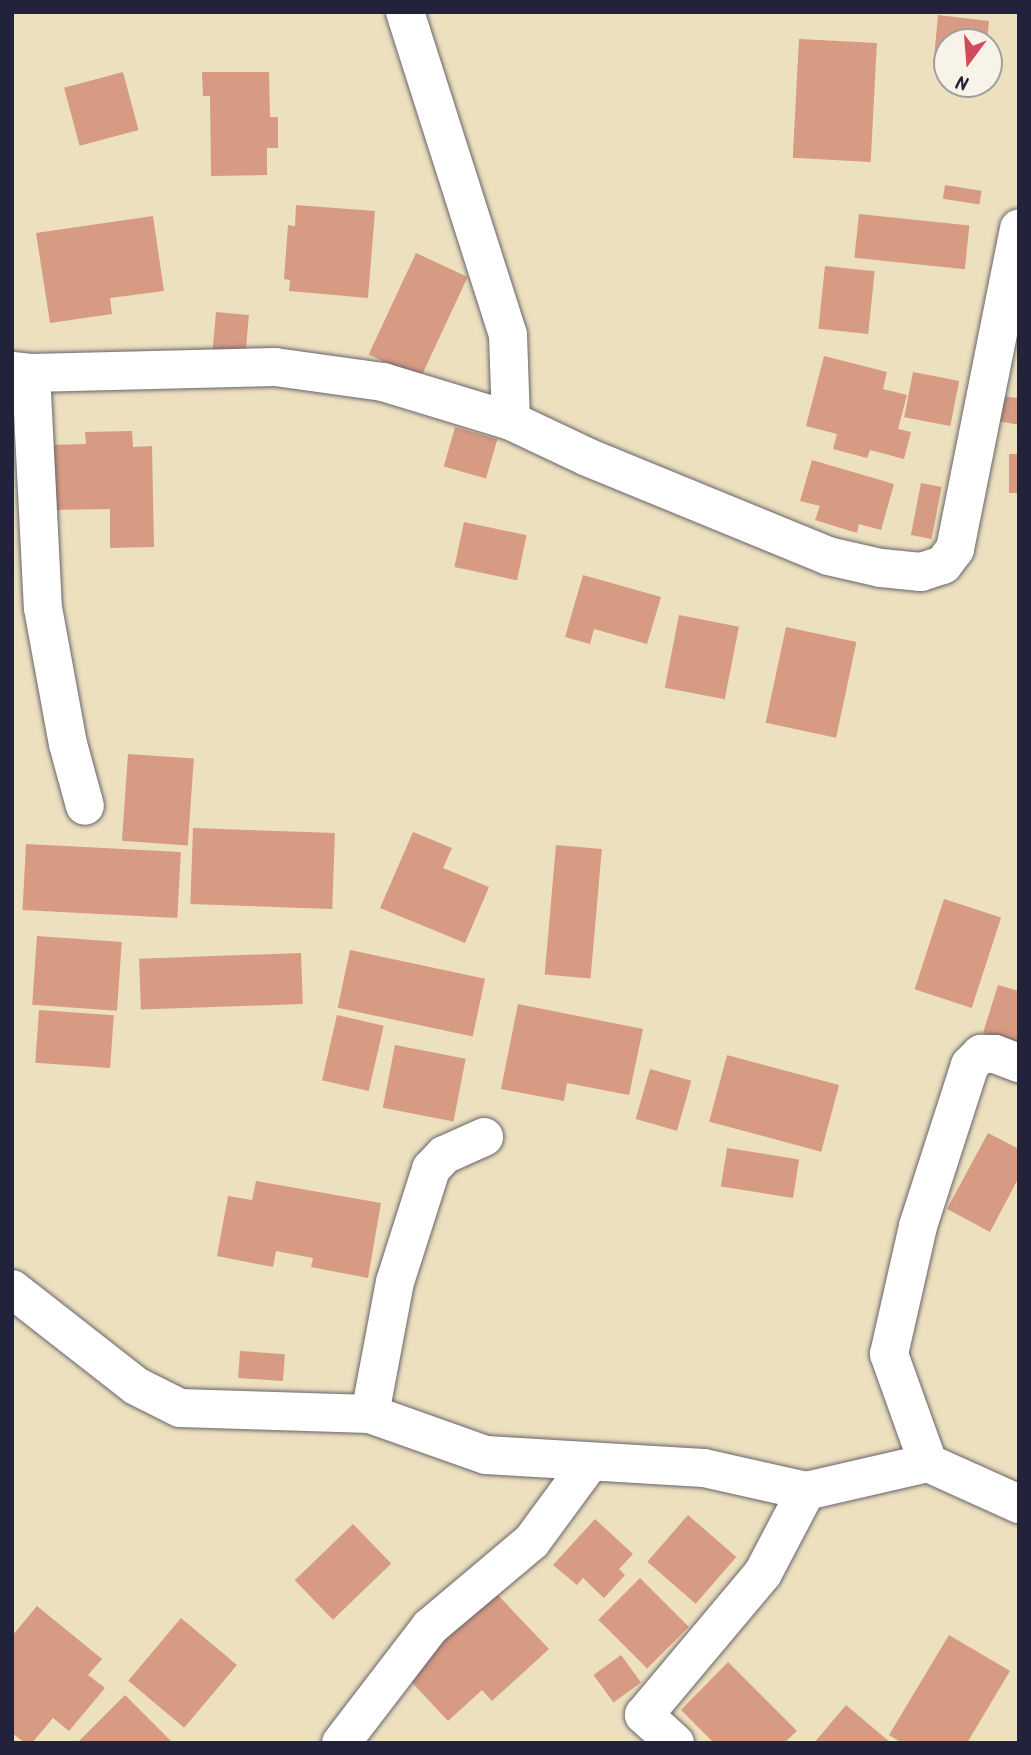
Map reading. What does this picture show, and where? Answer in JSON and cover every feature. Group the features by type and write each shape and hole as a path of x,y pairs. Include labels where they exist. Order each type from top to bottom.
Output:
{"street":[{"path":"405,12 508,335 511,421"},
{"path":"85,806 68,744 44,608 22,372 275,367 383,382 511,421 587,457 828,556 881,568 920,572 943,565 955,549 1019,228"},
{"path":"928,1463 889,1353 918,1226 970,1065 981,1054 995,1054 1019,1063"},
{"path":"370,1414 395,1282 431,1169 444,1155 484,1137"},
{"path":"12,1289 136,1386 180,1408 370,1414 486,1455 704,1468 806,1491 928,1463 1019,1504"},
{"path":"341,1743 430,1627 532,1541 590,1462"},
{"path":"676,1743 644,1715 764,1573 806,1491"}],"building":[{"path":"938,15 989,21 988,28 937,28"},
{"path":"799,39 877,43 871,162 793,158"},
{"path":"123,72 139,130 80,146 64,88"},
{"path":"202,72 269,72 270,117 278,117 278,148 267,148 267,175 211,176 210,96 203,96"},
{"path":"945,185 982,191 979,205 943,199"},
{"path":"296,205 375,211 368,298 289,291 290,280 284,279 288,225 295,226"},
{"path":"859,214 969,226 965,269 854,258"},
{"path":"153,216 164,291 110,298 112,314 50,323 36,233"},
{"path":"416,253 468,277 420,379 369,355"},
{"path":"825,266 875,271 868,334 818,329"},
{"path":"216,312 249,315 245,354 213,351"},
{"path":"824,356 887,372 883,389 907,395 898,429 911,432 904,459 870,450 867,458 833,449 837,434 806,426"},
{"path":"913,372 959,381 950,426 904,417"},
{"path":"1002,396 1019,398 1019,425 998,421"},
{"path":"455,427 497,439 486,479 444,466"},
{"path":"132,431 133,447 152,446 154,547 110,548 110,509 50,510 49,445 86,444 85,432"},
{"path":"1009,454 1019,454 1019,493 1009,493"},
{"path":"812,460 894,484 881,530 859,524 857,533 815,520 820,506 800,501"},
{"path":"921,483 942,487 932,539 911,535"},
{"path":"464,522 527,535 517,580 454,567"},
{"path":"583,575 661,597 647,644 594,629 590,644 565,637"},
{"path":"679,615 739,627 725,699 665,688"},
{"path":"786,627 856,642 836,738 766,723"},
{"path":"128,754 194,759 188,845 122,841"},
{"path":"193,828 335,833 332,909 190,904"},
{"path":"413,832 452,848 443,868 489,887 465,943 380,908"},
{"path":"26,844 181,852 177,918 23,910"},
{"path":"556,845 602,849 590,979 545,975"},
{"path":"944,899 1001,918 972,1008 915,989"},
{"path":"37,936 122,942 117,1011 32,1005"},
{"path":"350,950 485,979 473,1036 338,1008"},
{"path":"301,953 303,1004 141,1010 139,959"},
{"path":"998,985 1019,991 1019,1044 983,1033"},
{"path":"518,1004 643,1029 629,1095 567,1083 564,1101 501,1089"},
{"path":"39,1010 114,1015 110,1068 35,1063"},
{"path":"337,1015 384,1026 369,1091 322,1080"},
{"path":"395,1045 466,1059 453,1122 383,1108"},
{"path":"727,1055 839,1085 821,1152 709,1122"},
{"path":"650,1069 691,1081 677,1131 636,1119"},
{"path":"988,1133 1019,1149 1019,1177 990,1232 947,1209"},
{"path":"727,1148 799,1159 793,1198 721,1187"},
{"path":"256,1181 381,1203 368,1278 311,1267 313,1258 276,1251 273,1267 217,1256 228,1196 252,1200"},
{"path":"240,1351 285,1354 283,1381 238,1378"},
{"path":"688,1515 736,1557 696,1604 647,1562"},
{"path":"595,1519 633,1554 619,1569 625,1575 604,1598 583,1578 577,1585 553,1565"},
{"path":"353,1524 391,1564 333,1620 295,1580"},
{"path":"640,1578 689,1627 647,1669 598,1620"},
{"path":"495,1592 549,1649 492,1701 482,1690 448,1721 405,1675"},
{"path":"37,1606 102,1659 88,1675 105,1688 69,1731 53,1718 32,1743 25,1743 12,1733 12,1636"},
{"path":"181,1618 237,1665 184,1728 128,1681"},
{"path":"949,1635 1010,1671 967,1743 902,1743 889,1735"},
{"path":"621,1655 641,1683 613,1702 593,1675"},
{"path":"728,1662 797,1731 784,1743 714,1743 681,1710"},
{"path":"125,1695 173,1743 77,1743"},
{"path":"846,1705 891,1743 814,1743"}]}
